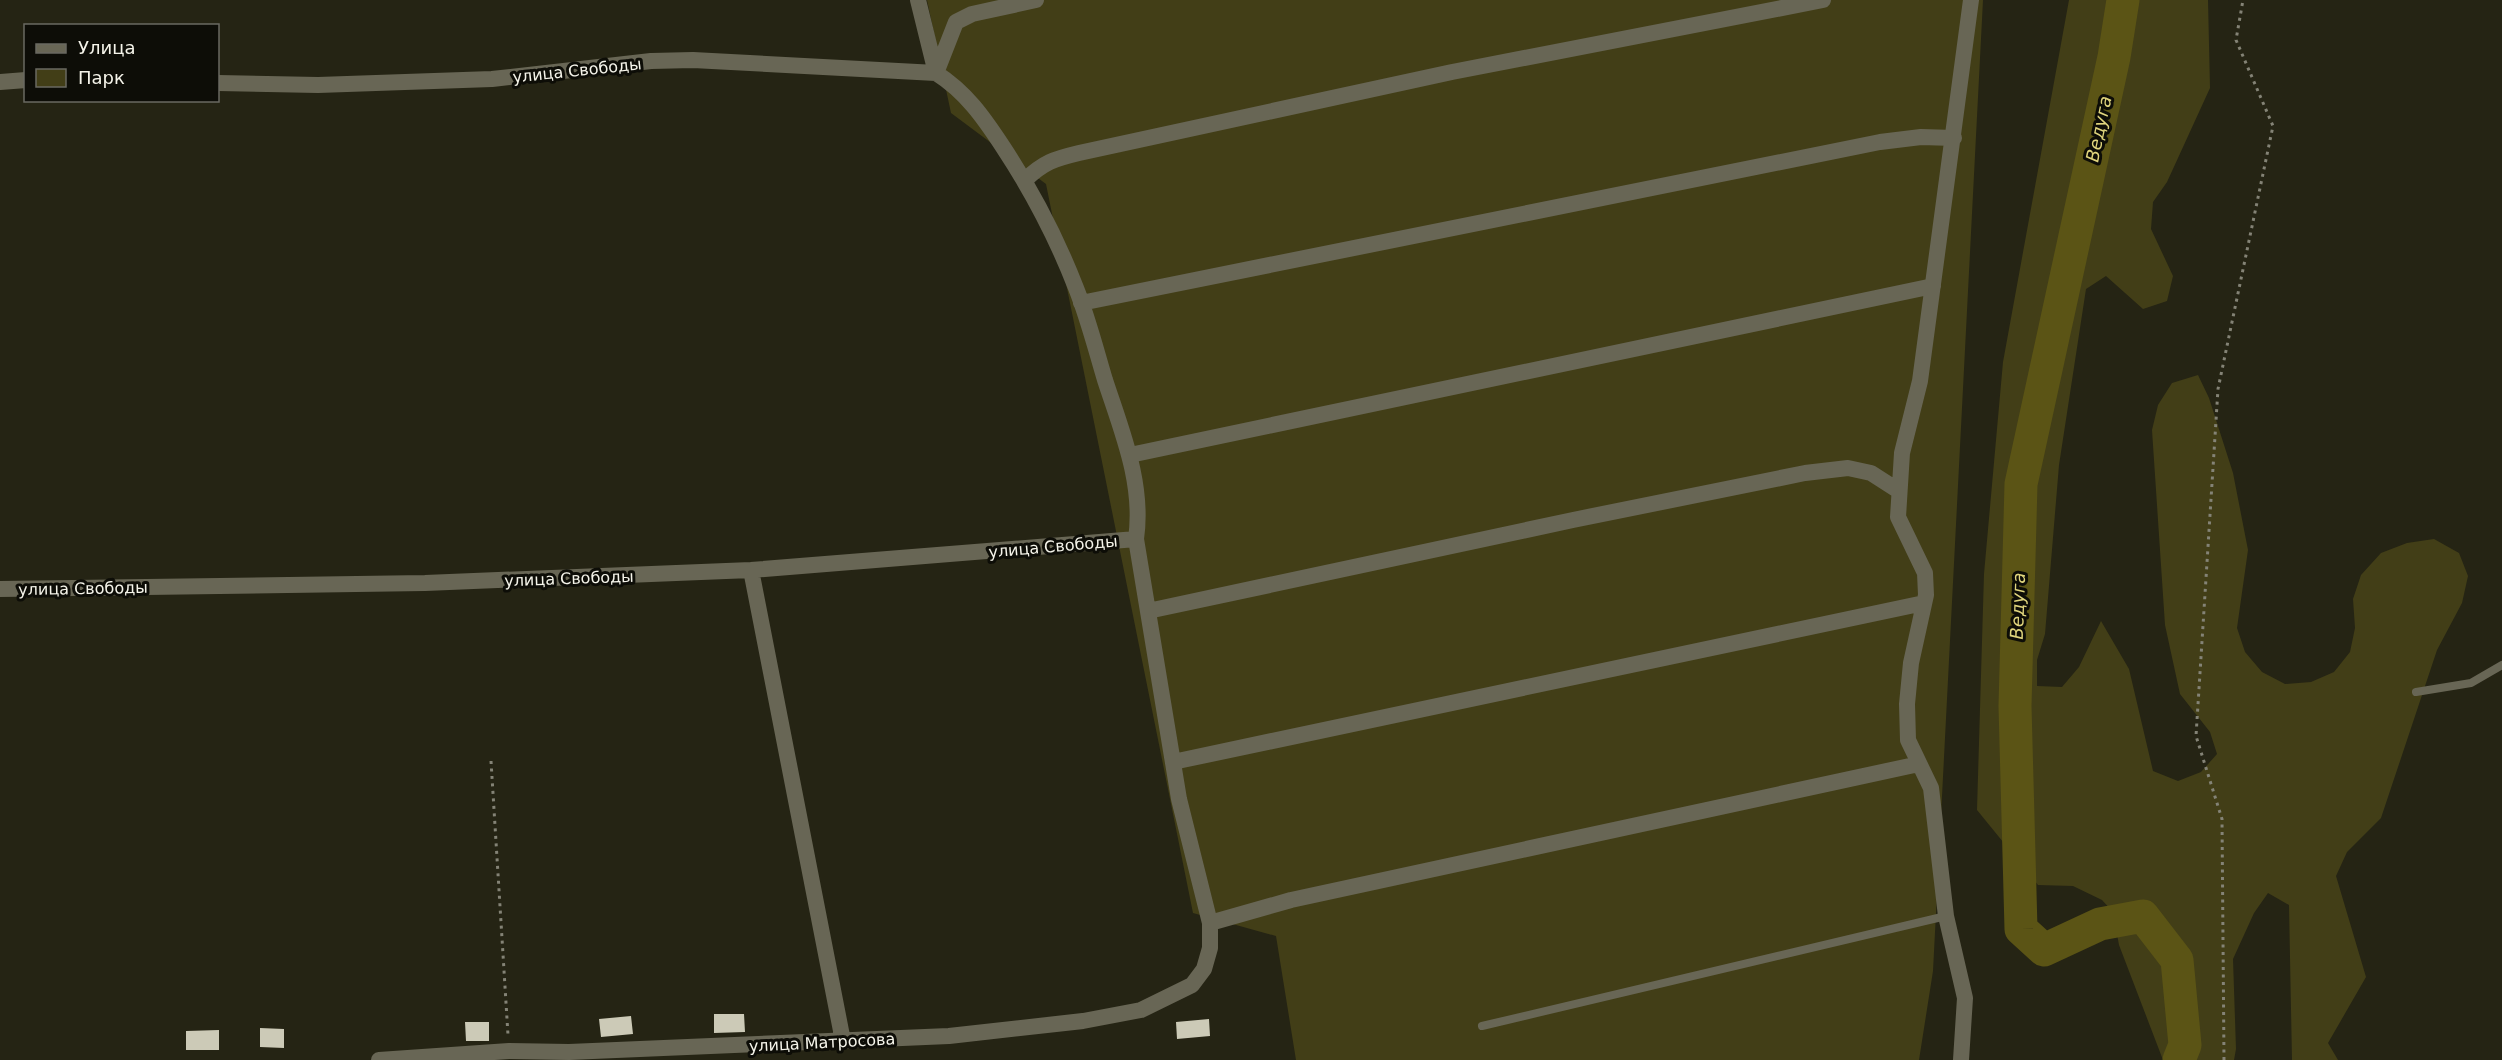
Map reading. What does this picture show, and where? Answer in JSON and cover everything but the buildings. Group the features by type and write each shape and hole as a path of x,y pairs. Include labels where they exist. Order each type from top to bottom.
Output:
{"street":[{"path":"918,0 936,73"},
{"path":"936,73 956,22 972,14 1036,0"},
{"path":"1025,180 1041,165 1079,153 1452,72 1823,0"},
{"path":"1961,1060 1965,998 1946,916 1931,788 1908,740 1906,704 1911,663 1926,595 1925,573 1898,518 1902,453 1920,381 1971,0"},
{"name":"улица Свободы","path":"219,82 318,85 492,79 651,62 693,60 936,73"},
{"name":"улица Матросова","path":"379,1060 509,1051 570,1056 949,1036 1083,1021 1141,1010 1192,985 1204,969 1209,948 1210,923 1179,799 1136,539 1139,514 1130,455 1081,303 1046,221 1025,180 980,112 954,84 936,73"},
{"path":"0,82 24,80"},
{"path":"1081,303 1880,142 1921,137 1954,138"},
{"path":"1130,455 1933,286"},
{"path":"1148,610 1805,473 1848,468 1871,473 1899,491"},
{"name":"улица Свободы","path":"0,589 425,584 751,570 1136,539"},
{"path":"751,570 843,1041"},
{"path":"1173,762 1924,603"},
{"path":"1210,923 1291,900 1919,764"}],"lane":[{"path":"2416,692 2471,683 2502,664"},
{"path":"1482,1026 1946,916"}],"path":[{"path":"2224,1060 2222,819 2196,736 2218,388 2273,126 2236,40 2243,0"},
{"path":"491,761 509,1051"}],"green space":[{"path":"927,0 1983,0 1933,971 1919,1060 1296,1060 1276,936 1193,913 1046,184 951,113"},
{"path":"2069,0 2208,0 2210,88 2167,182 2153,202 2151,229 2173,276 2167,301 2143,309 2106,276 2086,289 2059,465 2045,634 2037,660 2037,686 2062,687 2079,667 2101,621 2129,669 2153,771 2178,781 2201,772 2217,754 2210,732 2180,694 2165,625 2152,430 2158,405 2172,383 2198,375 2209,398 2233,473 2248,550 2237,628 2245,652 2262,672 2285,684 2311,682 2334,672 2350,652 2355,628 2353,599 2361,575 2381,553 2407,543 2434,539 2459,553 2468,576 2462,603 2437,650 2381,818 2347,852 2336,876 2366,977 2328,1043 2338,1060 2292,1060 2289,905 2268,893 2254,913 2233,959 2236,1049 2234,1060 2163,1060 2119,945 2113,912 2102,900 2073,886 2038,885 1977,810 1984,574 2003,362"}],"waterway":[{"name":"Ведуга","path":"2123,0 2114,57 2021,484 2015,706 2021,929 2044,950 2100,924 2143,916 2177,960 2185,1045 2179,1060"}]}
